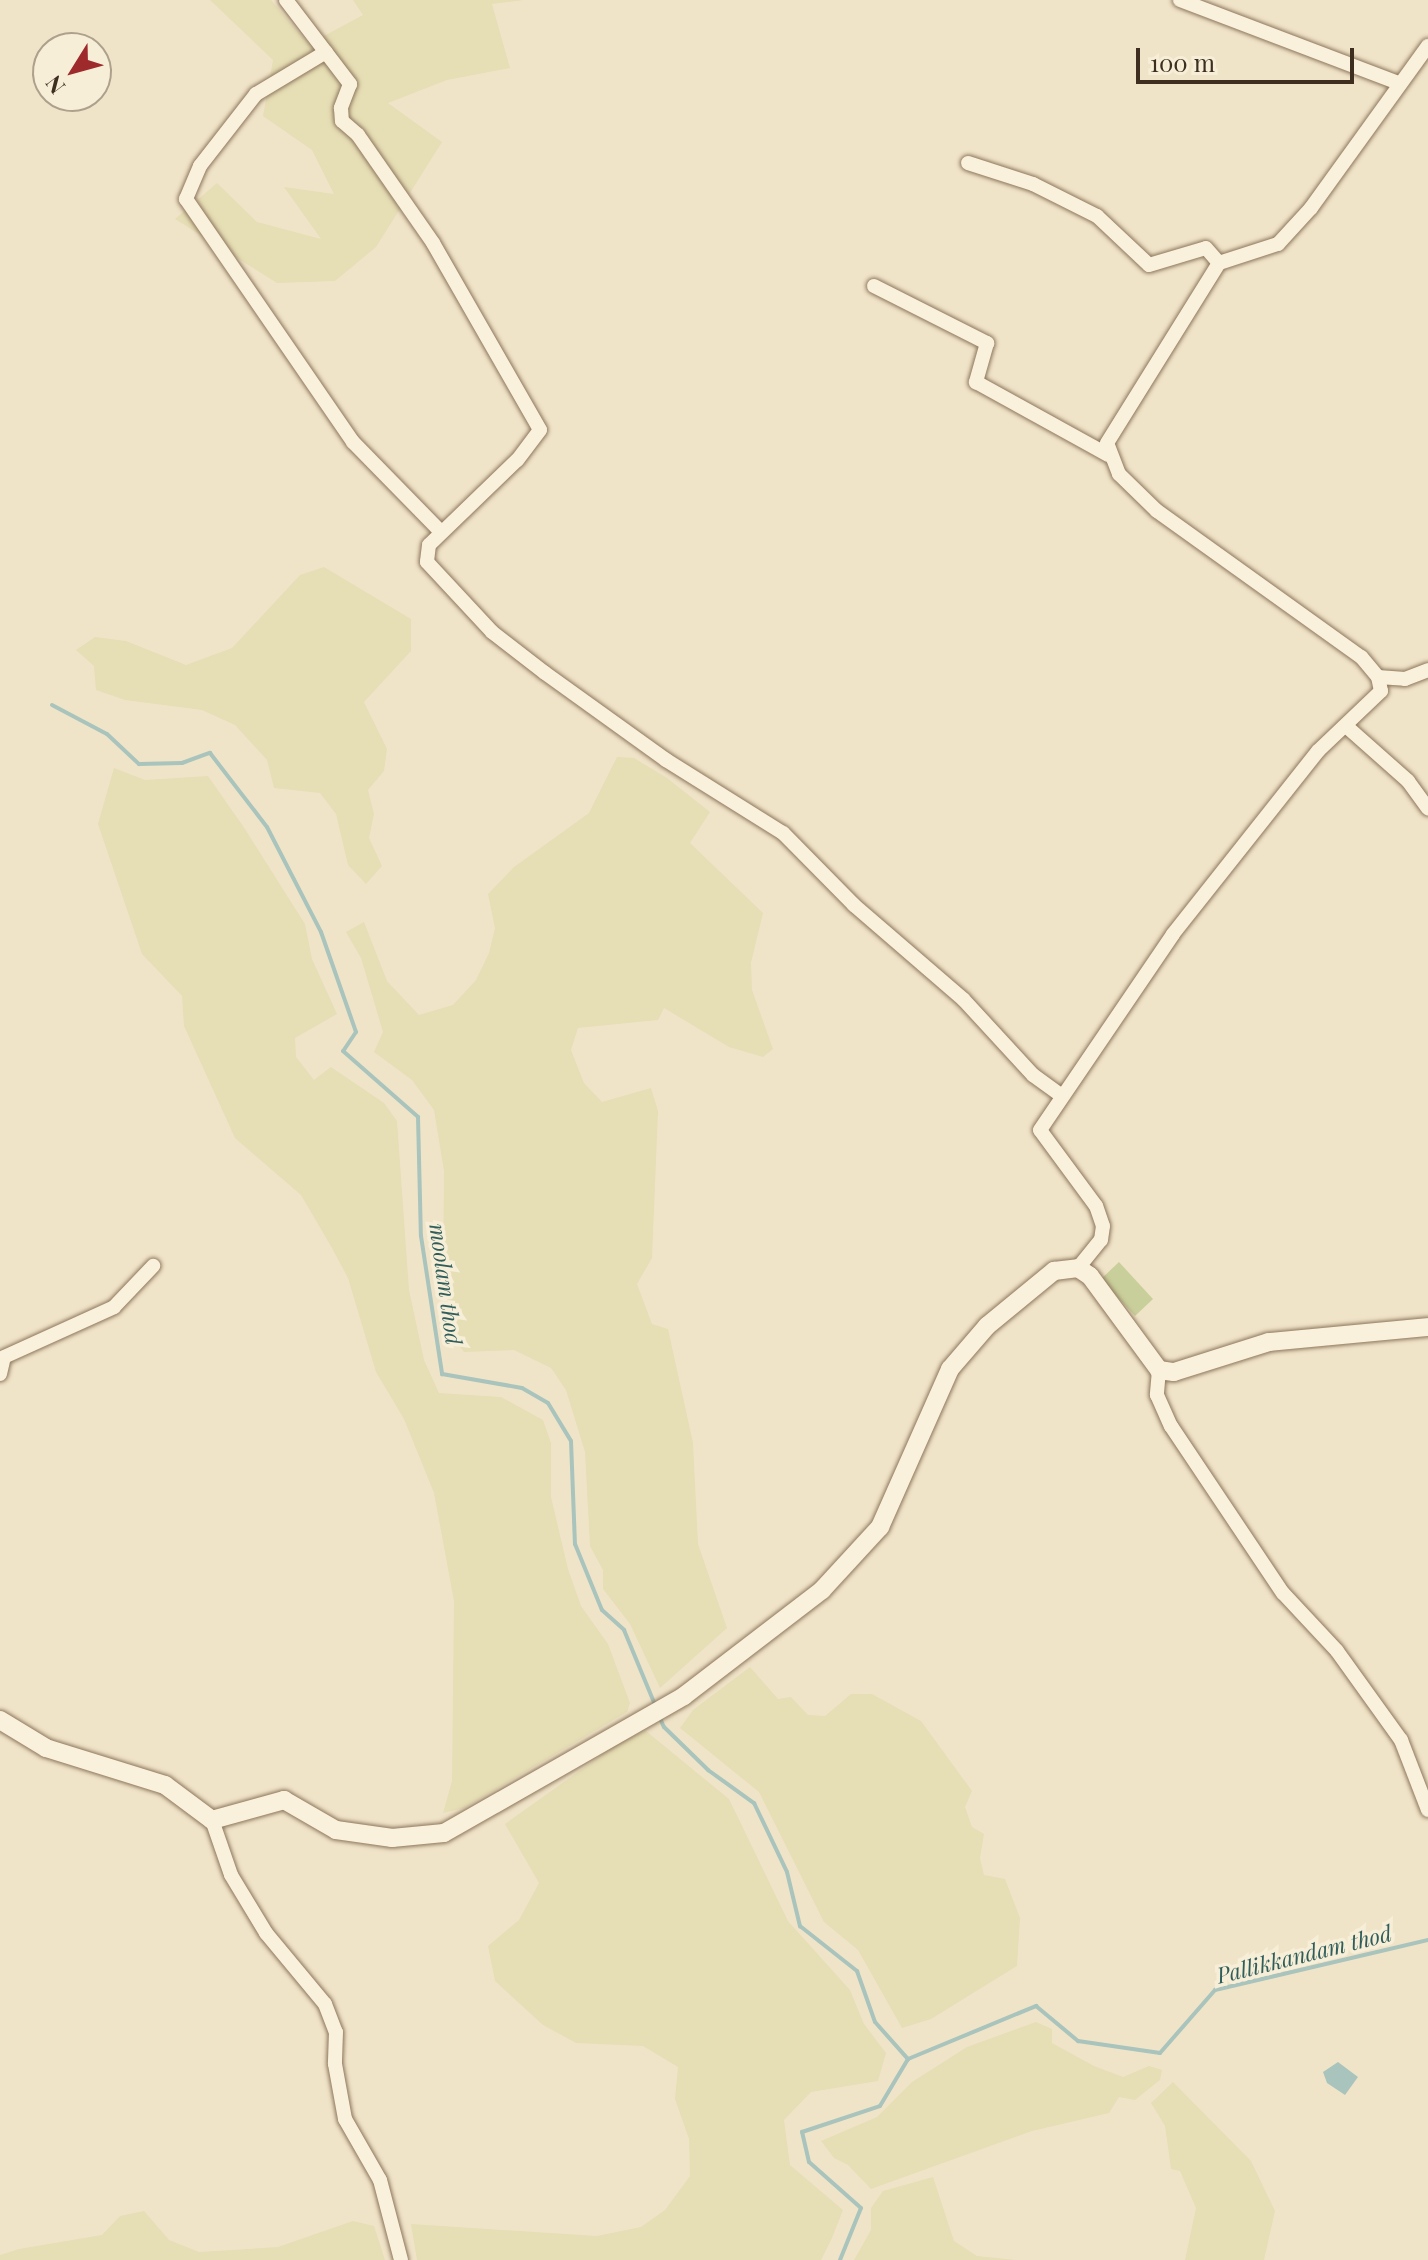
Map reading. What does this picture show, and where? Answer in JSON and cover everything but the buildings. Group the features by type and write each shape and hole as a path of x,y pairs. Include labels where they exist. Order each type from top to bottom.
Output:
{"street":[{"path":"286,0 350,84 341,108 342,121 358,135 433,243 540,430 517,460 429,545 427,562 492,632 666,760 783,833 854,905 963,999 1033,1075 1062,1096"},
{"path":"1180,0 1398,83"},
{"path":"1108,455 1107,443 1117,423 1219,263 1278,244 1362,141 1398,83 1423,69 1428,46"},
{"path":"326,52 256,94 200,166 186,199 353,442 441,532"},
{"path":"968,163 1033,184 1097,216 1149,265 1206,248 1219,263"},
{"path":"874,286 987,343 976,382 1108,455 1157,511 1361,657 1378,677 1381,691 1318,751 1173,934 1040,1130 1096,1206 1103,1226 1101,1240 1078,1268"},
{"path":"1378,677 1405,679 1428,670"},
{"path":"1346,726 1408,781 1428,809"},
{"path":"0,1374 2,1356 114,1307 153,1266"},
{"path":"212,1820 284,1800 336,1830 392,1838 444,1833 668,1705 773,1629 856,1558 892,1504 950,1369 1027,1289 1054,1271 1078,1268 1090,1276 1159,1370 1157,1395 1171,1426 1283,1593 1337,1651 1401,1740 1428,1810"},
{"path":"1159,1370 1174,1372 1269,1342 1428,1327"},
{"path":"0,1720 46,1748 165,1785 212,1820 231,1875 284,1960 325,2004 336,2032 335,2064 345,2119 380,2180 401,2260"}],"shaded area":[{"path":"210,0 271,0 309,44 363,15 353,0 524,0 492,4 510,68 447,80 388,103 442,142 376,247 335,281 277,283 175,219 217,183 257,222 321,239 284,187 334,194 312,150 263,116 273,60"},
{"path":"324,567 411,619 411,651 364,702 387,749 384,771 368,790 374,814 369,838 382,866 366,884 348,865 336,814 320,793 274,788 267,760 235,725 202,710 125,700 96,690 94,666 76,650 95,637 126,641 186,665 232,648 300,575"},
{"path":"617,757 634,758 667,778 710,812 690,843 763,913 751,963 752,990 773,1049 763,1057 729,1047 664,1008 658,1020 578,1028 571,1050 584,1083 602,1102 651,1088 658,1111 652,1258 637,1284 652,1324 668,1329 693,1443 698,1544 727,1628 660,1688 630,1624 603,1589 603,1570 590,1546 585,1452 566,1390 551,1368 514,1350 464,1352 457,1343 443,1276 444,1171 434,1110 412,1080 374,1052 383,1032 361,958 346,932 364,922 387,981 419,1015 453,1005 476,980 489,953 495,928 488,894 514,867 589,813"},
{"path":"114,768 145,780 208,776 245,829 305,924 312,959 337,1014 295,1038 296,1057 314,1080 331,1067 384,1103 397,1121 409,1290 424,1360 439,1393 501,1397 543,1420 551,1443 551,1497 568,1569 581,1606 608,1644 630,1703 627,1712 464,1808 443,1813 452,1781 454,1601 434,1493 404,1419 376,1372 348,1278 332,1248 301,1195 235,1138 184,1026 182,996 142,954 98,824"},
{"path":"750,1667 778,1699 791,1697 808,1715 825,1716 851,1694 872,1694 921,1721 972,1791 965,1807 972,1827 984,1834 980,1858 984,1875 1005,1879 1020,1918 1017,1966 931,2019 902,2028 858,1950 824,1922 759,1792 680,1728 693,1710"},
{"path":"646,1731 729,1799 788,1921 850,1990 864,2024 886,2053 878,2081 811,2092 784,2120 790,2165 843,2210 832,2238 821,2260 417,2260 411,2224 597,2236 641,2227 665,2210 690,2176 689,2139 675,2099 678,2067 643,2046 576,2043 543,2025 495,1981 488,1946 519,1920 539,1883 505,1824 620,1742"},
{"path":"1036,2022 1052,2029 1052,2043 1094,2066 1123,2077 1149,2066 1162,2070 1160,2080 1135,2100 1119,2097 1109,2113 1032,2131 871,2189 848,2165 834,2158 821,2141 877,2117 912,2082 967,2047"},
{"path":"1173,2082 1251,2161 1275,2211 1264,2260 1185,2260 1196,2208 1180,2171 1171,2169 1165,2126 1151,2103"},
{"path":"933,2177 954,2241 977,2256 1016,2260 854,2260 871,2230 871,2208 883,2191"},
{"path":"144,2211 169,2240 199,2252 278,2247 353,2221 374,2226 385,2260 0,2260 0,2255 19,2249 102,2235 120,2216"}],"green space":[{"path":"1119,1262 1153,1299 1135,1316 1101,1279"}],"water":[{"path":"1338,2062 1358,2077 1345,2095 1327,2083 1323,2072"}],"waterway":[{"name":"moolam thod","path":"52,705 107,734 139,764 182,763 210,753 267,827 321,932 356,1032 343,1051 418,1117 421,1236 442,1374 522,1388 548,1403 571,1441 575,1544 602,1610 624,1630 655,1705"},
{"name":"moolam thod","path":"659,1716 664,1727 708,1770 754,1803 787,1872 800,1926 857,1971 875,2022 908,2059"},
{"name":"Pallikkandam thod","path":"840,2260 861,2208 809,2162 802,2132 880,2106 908,2059 1036,2006 1078,2041 1160,2053 1215,1990 1428,1940"}]}
